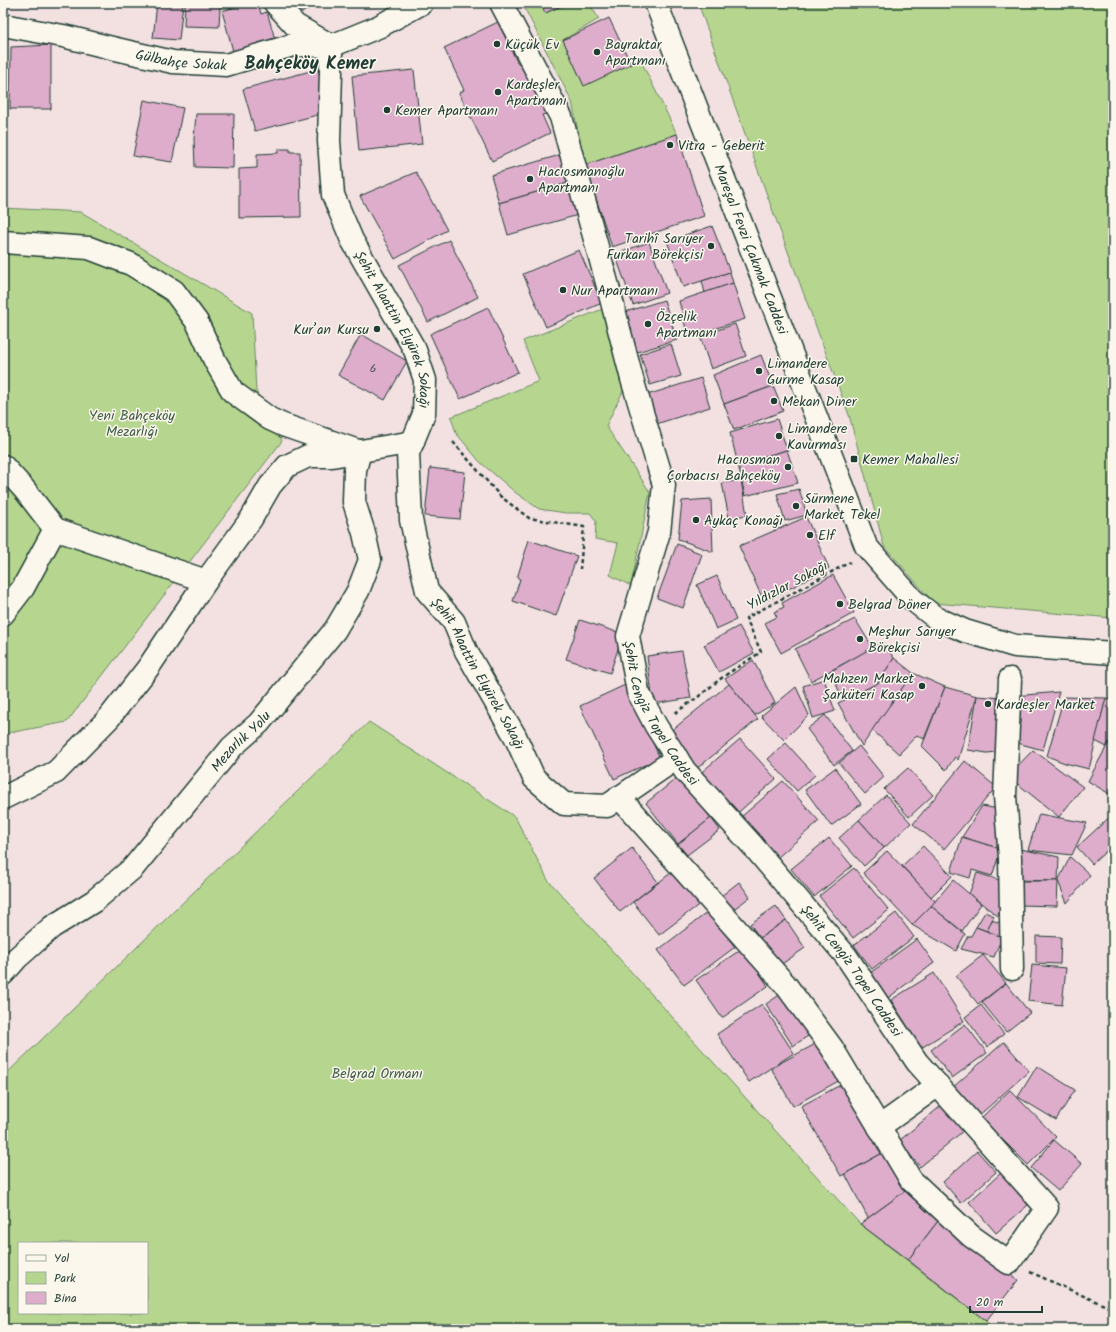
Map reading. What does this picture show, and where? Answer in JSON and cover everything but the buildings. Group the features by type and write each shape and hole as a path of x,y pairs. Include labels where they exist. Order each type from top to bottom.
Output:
{"street":[{"path":"275,3 295,25 331,46"},
{"name":"Gülbahçe Sokak","path":"3,26 63,36 123,51 181,62 226,65 293,45 331,46 378,27 422,3"},
{"name":"Şehit Cengiz Topel Caddesi","path":"501,3 561,117 632,379 664,485 659,532 628,636 638,692 656,726 685,771 753,846 846,956 917,1062 1046,1208 1009,1263"},
{"name":"Mareşal Fevzi Çakmak Caddesi","path":"656,3 866,546 913,600 936,618 965,631 1015,646 1113,654"},
{"name":"Şehit Alaattin Elyürek Sokağı","path":"331,46 332,73 329,141 333,195 352,240 415,350 425,380 424,414 408,453 411,520 427,591 454,622 466,651 515,736 534,778 564,804 607,806 677,758"},
{"path":"3,242 89,248 131,264 174,291 197,322 215,361 233,392 270,419 283,425 360,451"},
{"path":"3,798 56,772 110,718 148,668 206,581 251,519 270,486 286,466 308,456 332,456 413,442"},
{"name":"Mezarlık Yolu","path":"3,974 17,958 52,927 94,901 133,868 232,747 259,723 335,630 358,591 370,560 364,533 354,502 355,470 360,451"},
{"path":"3,466 24,489 55,529 206,581"},
{"path":"3,614 23,588 55,529"},
{"path":"1010,679 1005,796 1010,858 1012,969"},
{"path":"620,797 785,984 832,1048 911,1180 971,1236 1009,1263"},
{"path":"879,1127 938,1085"}],"path":[{"path":"453,442 500,496 528,518 584,527 580,569"},
{"name":"Yıldızlar Sokağı","path":"656,726 698,697 724,676 760,652 746,618 856,559"},
{"path":"1009,1263 1113,1309"}],"green space":[{"path":"522,3 541,3 546,13 568,3 589,3 599,19 563,40 584,85 640,59 677,134 585,165 572,102"},
{"path":"698,3 1113,3 1113,618 934,603 884,546 849,415 771,206"},
{"name":"Yeni Bahçeköy Mezarlığı","path":"3,208 81,212 252,313 256,391 282,441 67,722 3,734"},
{"path":"605,308 626,385 606,426 650,492 631,586 610,575 618,543 595,539 596,521 590,513 566,513 539,509 516,493 480,462 456,433 451,417 539,381 523,341"},
{"name":"Belgrad Ormanı","path":"369,722 515,817 548,880 860,1224 986,1321 993,1329 3,1329 3,1077"}],"place":[{"name":"Küçük Ev","path":"497,44"},
{"name":"Bayraktar Apartmanı","path":"597,52"},
{"name":"Kardeşler Apartmanı","path":"498,92"},
{"name":"Kemer Apartmanı","path":"387,110"},
{"name":"Vitra - Geberit","path":"670,145"},
{"name":"Hacıosmanoğlu Apartmanı","path":"530,179"},
{"name":"Tarihî Sarıyer Furkan Börekçisi","path":"711,246"},
{"name":"Nur Apartmanı","path":"563,290"},
{"name":"Özçelik Apartmanı","path":"648,324"},
{"name":"Kur’an Kursu","path":"377,329"},
{"name":"Limandere Gurme Kasap","path":"759,371"},
{"name":"Mekan Diner","path":"774,401"},
{"name":"Limandere Kavurması","path":"779,436"},
{"name":"Kemer Mahallesi","path":"854,459"},
{"name":"Hacıosman Çorbacısı Bahçeköy","path":"788,467"},
{"name":"Sürmene Market Tekel","path":"796,506"},
{"name":"Aykaç Konağı","path":"696,520"},
{"name":"Elf","path":"810,535"},
{"name":"Belgrad Döner","path":"840,604"},
{"name":"Meşhur Sarıyer Börekçisi","path":"860,639"},
{"name":"Mahzen Market Şarküteri Kasap","path":"922,686"},
{"name":"Kardeşler Market","path":"988,704"}],"district":[{"name":"Bahçeköy Kemer","path":"310,63"}]}
